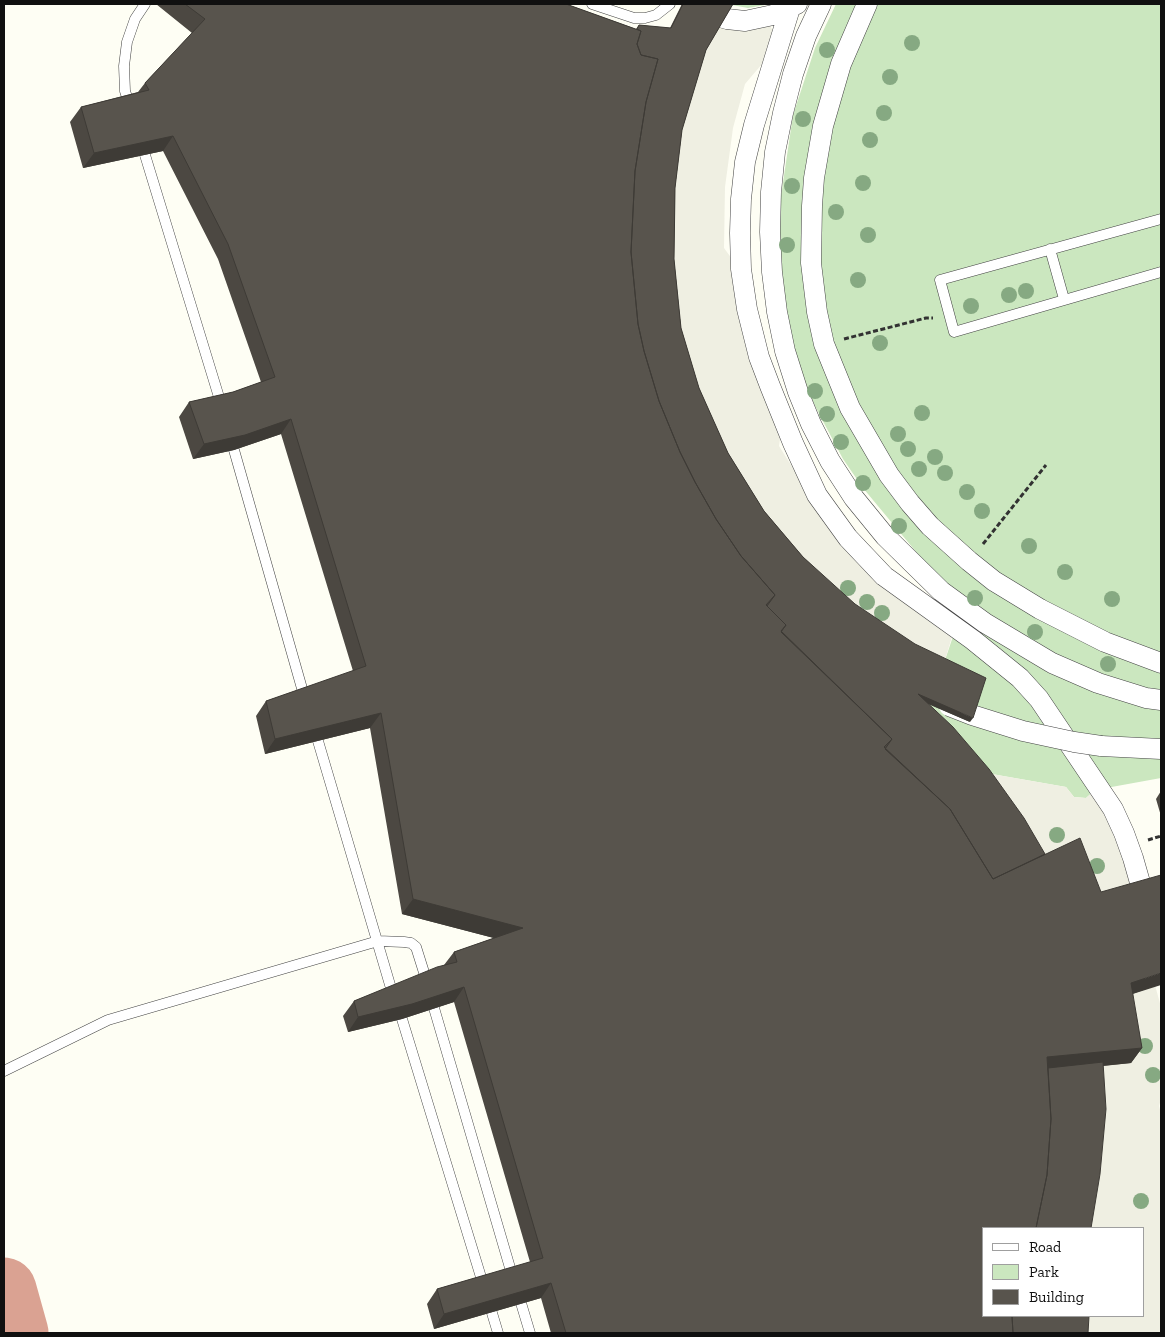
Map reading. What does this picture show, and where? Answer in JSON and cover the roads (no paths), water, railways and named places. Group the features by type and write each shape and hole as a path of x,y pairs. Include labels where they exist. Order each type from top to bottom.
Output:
{"street":[{"path":"692,4 709,14 745,21 773,15 794,5"},
{"path":"700,33 715,4"},
{"path":"821,4 806,36 793,74 783,113 775,152 770,232 777,312 785,351 798,392 830,461 854,498 885,536 941,591 985,623 1067,670 1098,683 1146,698 1161,700"},
{"path":"867,4 841,64 823,126 814,188 811,235 811,264 817,312 824,344 850,408 875,452 915,509 930,526 969,561 994,581 1040,610 1105,642 1161,663"},
{"path":"794,5 754,125 745,162 741,199 741,270 747,309 759,357 806,471 817,495 832,517 866,558 884,576 973,640 1030,687 1113,809 1133,858 1161,956"},
{"path":"806,471 830,461"},
{"path":"973,640 985,623"},
{"path":"931,697 972,715 1048,738 1101,746 1161,749"}],"lane":[{"path":"130,107 125,91 124,66 127,42 135,19 145,4"},
{"path":"592,4 634,18 645,18 656,15 670,4"},
{"path":"146,155 222,407"},
{"path":"1161,219 940,280 954,332 1161,272"},
{"path":"1050,249 1064,299"},
{"path":"234,450 306,699"},
{"path":"318,741 393,995"},
{"path":"4,1072 108,1020 378,941 410,943 416,948 427,982"},
{"path":"434,1008 513,1278"},
{"path":"402,1019 485,1288"},
{"path":"521,1303 530,1333"},
{"path":"492,1313 498,1333"}]}
